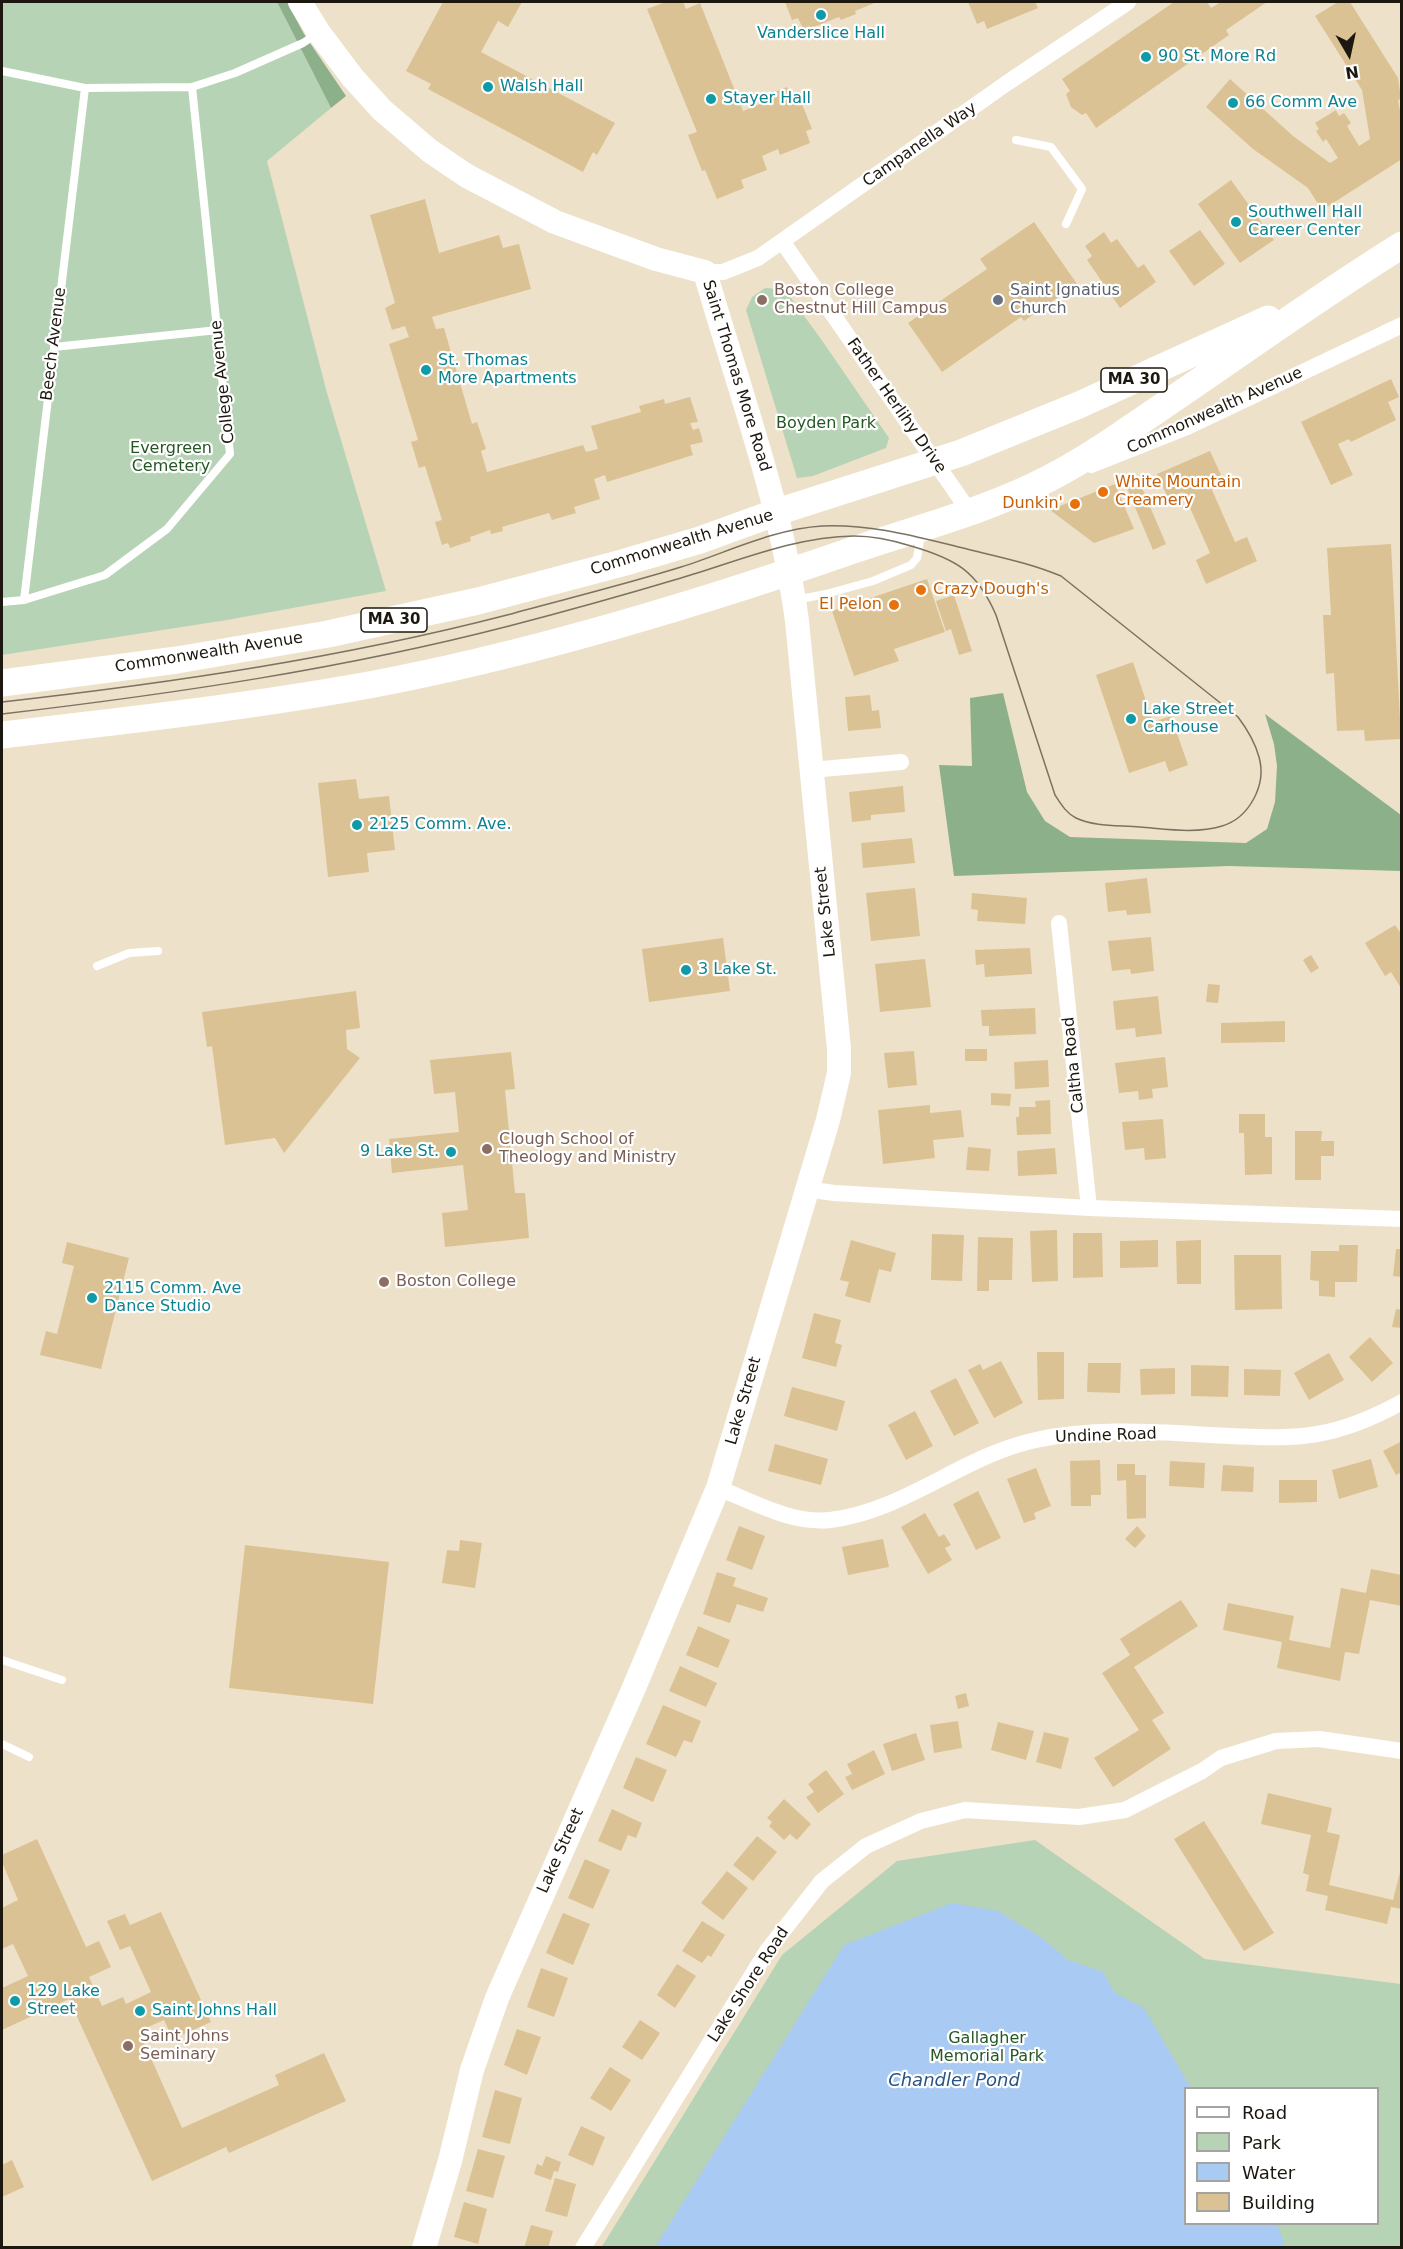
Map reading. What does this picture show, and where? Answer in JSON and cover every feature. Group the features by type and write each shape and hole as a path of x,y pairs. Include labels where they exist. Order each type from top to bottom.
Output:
{"main road":[{"name":"Commonwealth Avenue","path":"2,735 283,699 422,674 599,629 790,572 969,512 1025,490 1087,457 1229,362 1329,290 1401,244"},
{"name":"Commonwealth Avenue","path":"2,682 101,671 328,634 467,604 689,543 935,463 1079,405 1329,290"}],"street":[{"name":"Saint Thomas More Road","path":"300,2 347,71 382,110 430,152 467,176 555,222 656,259 705,272 777,513"},
{"name":"Campanella Way","path":"705,272 723,273 748,264 1128,2"},
{"name":"Father Herlihy Drive","path":"782,241 969,512"},
{"name":"Commonwealth Avenue","path":"1025,490 1187,427 1401,325"},
{"name":"Lake Street","path":"424,2247 450,2161 472,2070 497,1998 633,1690 718,1488 835,1095 839,1049 794,600 777,513"},
{"path":"811,770 901,762"},
{"name":"Caltha Road","path":"1059,923 1089,1208"},
{"path":"806,1189 834,1193 1089,1208 1401,1219"},
{"name":"Undine Road","path":"718,1488 782,1514 804,1519 828,1520 872,1510 894,1502 1002,1449 1037,1439 1133,1432 1267,1437 1304,1436 1346,1427 1401,1402"},
{"name":"Lake Shore Road","path":"583,2247 767,1952 822,1881 866,1846 921,1821 965,1810 1079,1817 1125,1810 1202,1771 1221,1758 1276,1741 1319,1739 1401,1751"}],"lane":[{"path":"2,71 85,88 192,87 235,73 303,43 319,33"},
{"name":"College Avenue","path":"2,602 24,600 105,575 167,529 230,454 192,87"},
{"name":"Beech Avenue","path":"24,600 85,88"},
{"path":"1016,140 1051,147 1082,189 1066,224"},
{"path":"54,347 218,330"},
{"path":"794,600 873,581 911,565 917,558 922,526"},
{"path":"97,966 129,953 158,951"},
{"path":"2,1660 62,1680"},
{"path":"2,1744 29,1757"}],"green space":[{"name":"Evergreen Cemetery","path":"2,2 277,2 331,108 267,161 327,393 386,591 227,620 2,655"},
{"path":"277,2 287,2 304,34 346,96 331,108"},
{"name":"Boyden Park","path":"765,288 779,289 788,294 889,438 886,448 813,476 797,478 746,310 752,297"},
{"path":"1003,693 1027,792 1045,821 1070,837 1246,843 1267,829 1275,802 1277,766 1274,744 1265,714 1401,815 1401,871 1229,866 954,876 939,765 972,766 970,698"},
{"name":"Chandler Pond","path":"1035,1840 1205,1959 1401,1984 1401,2247 601,2248 782,1955 897,1861"}],"water":[{"name":"Chandler Pond","path":"952,1903 998,1911 1042,1938 1068,1960 1103,1972 1115,1993 1144,2008 1190,2087 1184,2087 1184,2225 1277,2225 1284,2247 655,2247 844,1945"}],"building":[{"name":"Walsh Hall","path":"443,2 522,2 508,27 498,21 481,52 615,123 597,155 593,152 583,172 428,89 431,84 406,71"},
{"name":"Stayer Hall","path":"666,2 683,2 686,9 700,3 743,111 767,101 765,96 787,87 791,97 798,94 812,129 806,131 810,143 780,155 778,149 762,156 767,170 741,180 744,188 717,199 705,170 702,171 688,135 697,132 647,9"},
{"name":"Vanderslice Hall","path":"785,2 877,2 841,20 839,17 804,31 798,18 792,20"},
{"path":"968,2 1035,2 1038,8 987,29 984,21 977,24"},
{"name":"90 St. More Rd","path":"1174,2 1207,2 1211,8 1221,2 1267,2 1226,30 1229,35 1096,128 1086,113 1082,115 1071,107 1066,94 1070,91 1062,79"},
{"name":"66 Comm Ave","path":"1338,2 1350,2 1398,78 1401,99 1398,100 1402,122 1402,159 1322,210 1308,188 1253,149 1206,107 1230,79 1293,136 1330,163 1338,158 1326,139 1323,142 1316,131 1319,129 1315,123 1336,110 1339,116 1344,113 1351,123 1347,126 1359,146 1370,139 1362,90 1315,16"},
{"name":"Southwell Hall Career Center","path":"1231,180 1274,240 1240,263 1198,204"},
{"name":"St. Thomas More Apartments","path":"425,199 439,253 499,235 503,248 519,244 531,289 432,317 436,329 444,328 472,424 477,422 486,449 481,451 487,472 583,445 586,452 598,449 591,426 641,412 639,406 664,399 665,404 690,397 698,422 690,423 693,430 699,428 703,442 690,445 693,455 607,482 605,475 594,479 600,499 574,507 576,513 552,520 549,513 502,527 503,531 491,534 490,530 470,537 471,541 450,548 448,543 442,545 435,522 442,520 425,466 419,468 411,442 418,440 389,344 409,337 405,326 392,330 385,308 395,303 370,215"},
{"name":"Saint Ignatius Church","path":"1034,222 1077,284 1024,321 1021,317 942,372 908,323 987,269 980,259"},
{"path":"1200,230 1225,264 1194,286 1169,251"},
{"path":"1104,232 1111,243 1117,239 1138,268 1144,264 1156,282 1120,308 1087,260 1092,256 1085,246"},
{"path":"1391,379 1399,397 1388,402 1396,420 1351,442 1349,439 1338,444 1353,475 1331,485 1301,422"},
{"path":"1210,451 1221,475 1208,481 1235,542 1247,537 1257,561 1206,584 1196,560 1210,553 1183,492 1168,498 1157,474"},
{"path":"1137,476 1166,544 1153,550 1124,481"},
{"path":"1115,484 1134,529 1094,543 1050,510"},
{"path":"1391,544 1401,739 1365,741 1364,730 1337,731 1334,673 1326,674 1323,615 1331,615 1327,548"},
{"path":"927,579 945,632 894,649 899,661 854,676 832,611"},
{"path":"954,595 972,651 959,655 951,629 946,631 936,601"},
{"name":"Lake Street Carhouse","path":"1133,662 1153,722 1171,716 1188,765 1169,772 1165,761 1129,773 1096,675"},
{"path":"870,695 872,711 879,710 881,728 848,731 845,697"},
{"name":"2125 Comm. Ave.","path":"356,779 359,799 389,796 395,850 367,853 369,872 328,877 318,783"},
{"path":"903,786 905,812 871,815 871,820 852,822 849,792"},
{"path":"912,838 915,863 863,868 861,843"},
{"path":"1147,878 1151,913 1127,915 1126,910 1108,912 1105,883"},
{"path":"915,888 920,936 871,941 866,893"},
{"path":"972,893 1027,898 1025,924 977,921 978,910 971,909"},
{"path":"1395,925 1402,935 1402,990 1391,972 1385,976 1365,943"},
{"path":"1151,937 1154,971 1131,974 1130,969 1112,971 1108,941"},
{"name":"3 Lake St.","path":"723,938 730,991 649,1002 642,949"},
{"path":"1030,948 1032,974 985,977 984,964 976,965 975,950"},
{"path":"1311,955 1319,968 1311,973 1303,960"},
{"path":"925,959 931,1007 880,1012 875,964"},
{"path":"1208,984 1220,985 1218,1003 1206,1002"},
{"path":"356,991 360,1028 346,1030 347,1049 360,1058 284,1153 275,1138 225,1145 212,1046 207,1047 202,1012"},
{"path":"1158,996 1162,1034 1136,1037 1135,1028 1116,1030 1113,1001"},
{"path":"1035,1008 1036,1034 989,1036 989,1026 982,1026 981,1010"},
{"path":"1285,1021 1285,1042 1221,1043 1221,1023"},
{"path":"965,1049 987,1049 987,1061 965,1061"},
{"path":"914,1051 917,1085 888,1088 884,1053"},
{"name":"9 Lake St.","path":"511,1052 515,1089 505,1090 515,1193 525,1193 529,1238 445,1247 442,1213 468,1210 463,1165 392,1173 389,1139 459,1132 455,1092 434,1094 430,1060"},
{"path":"1165,1057 1168,1087 1152,1089 1153,1098 1139,1100 1138,1091 1119,1093 1115,1063"},
{"path":"1048,1060 1049,1087 1015,1089 1014,1062"},
{"path":"991,1093 1011,1094 1010,1106 991,1105"},
{"path":"1050,1100 1051,1134 1017,1135 1016,1117 1019,1117 1019,1107 1036,1107 1035,1101"},
{"path":"930,1105 930,1113 961,1110 964,1137 933,1140 935,1158 883,1164 878,1110"},
{"path":"1239,1114 1265,1114 1265,1137 1272,1137 1272,1174 1245,1175 1244,1133 1239,1133"},
{"path":"1163,1119 1166,1158 1145,1160 1144,1148 1125,1150 1122,1122"},
{"path":"1295,1131 1322,1131 1321,1141 1334,1141 1334,1156 1321,1156 1321,1180 1295,1180"},
{"path":"968,1147 991,1149 989,1171 966,1170"},
{"path":"1055,1148 1057,1174 1018,1176 1017,1151"},
{"path":"1057,1230 1058,1281 1032,1282 1030,1231"},
{"path":"1073,1233 1102,1233 1103,1277 1073,1278"},
{"path":"932,1234 964,1235 962,1281 931,1280"},
{"path":"978,1237 1013,1238 1012,1280 989,1280 989,1291 977,1291"},
{"path":"851,1240 896,1253 891,1272 879,1269 870,1303 845,1296 849,1282 840,1280"},
{"path":"1158,1240 1158,1267 1120,1268 1120,1241"},
{"path":"1201,1240 1201,1284 1177,1284 1176,1241"},
{"name":"2115 Comm. Ave Dance Studio","path":"67,1242 129,1258 101,1369 40,1355 46,1331 57,1334 74,1266 62,1263"},
{"path":"1339,1245 1358,1245 1357,1282 1335,1282 1335,1297 1319,1296 1319,1281 1310,1280 1311,1251 1339,1251"},
{"path":"1396,1249 1402,1249 1402,1277 1393,1276"},
{"path":"1234,1255 1281,1255 1282,1309 1235,1310"},
{"path":"1396,1309 1402,1310 1402,1328 1392,1327"},
{"path":"814,1313 841,1320 835,1343 842,1345 836,1367 802,1358"},
{"path":"1370,1337 1393,1363 1372,1382 1349,1357"},
{"path":"1037,1352 1064,1352 1064,1399 1038,1400"},
{"path":"1329,1353 1344,1380 1309,1400 1294,1373"},
{"path":"1001,1361 1023,1403 994,1418 968,1370 980,1364 983,1370"},
{"path":"1088,1363 1121,1363 1120,1393 1087,1392"},
{"path":"1191,1365 1229,1366 1228,1397 1191,1396"},
{"path":"1175,1368 1175,1394 1141,1395 1140,1369"},
{"path":"1244,1369 1281,1370 1280,1396 1244,1395"},
{"path":"956,1378 979,1423 954,1436 930,1391"},
{"path":"792,1387 845,1401 837,1431 784,1416"},
{"path":"915,1411 933,1446 906,1460 888,1425"},
{"path":"1402,1441 1402,1472 1396,1475 1383,1451"},
{"path":"775,1444 828,1459 821,1485 768,1471"},
{"path":"1371,1459 1378,1487 1339,1499 1332,1470"},
{"path":"1100,1460 1101,1495 1091,1495 1091,1506 1071,1506 1070,1461"},
{"path":"1170,1461 1205,1463 1204,1488 1169,1486"},
{"path":"1117,1464 1135,1464 1135,1475 1146,1475 1146,1518 1127,1519 1126,1480 1117,1481"},
{"path":"1223,1465 1254,1467 1253,1492 1221,1491"},
{"path":"1036,1468 1051,1506 1034,1513 1036,1519 1024,1523 1007,1479"},
{"path":"1279,1480 1317,1480 1317,1502 1279,1503"},
{"path":"978,1491 1001,1538 976,1550 953,1504"},
{"path":"925,1513 939,1537 944,1534 951,1545 945,1548 952,1560 928,1574 901,1527"},
{"path":"739,1526 765,1536 752,1570 726,1560"},
{"path":"1137,1526 1146,1536 1135,1548 1125,1539"},
{"path":"883,1539 889,1567 848,1575 842,1547"},
{"path":"460,1540 482,1543 475,1588 442,1583 447,1550 459,1551"},
{"path":"245,1545 389,1562 373,1704 229,1688"},
{"path":"1371,1569 1402,1575 1402,1606 1370,1600 1359,1654 1345,1652 1340,1681 1277,1668 1282,1642 1223,1630 1228,1603 1294,1616 1289,1640 1330,1648 1341,1588 1366,1593"},
{"path":"717,1572 736,1578 733,1586 768,1598 763,1612 737,1604 730,1623 703,1614"},
{"path":"1181,1600 1198,1626 1134,1667 1164,1713 1152,1720 1171,1749 1113,1787 1094,1758 1139,1730 1102,1673 1130,1655 1120,1639"},
{"path":"698,1626 730,1640 718,1668 686,1655"},
{"path":"680,1666 717,1683 706,1707 669,1691"},
{"path":"966,1693 969,1706 958,1709 955,1696"},
{"path":"663,1705 701,1721 692,1743 684,1740 676,1757 646,1744"},
{"path":"958,1721 962,1748 934,1753 930,1725"},
{"path":"998,1722 1034,1731 1026,1760 991,1750"},
{"path":"1044,1732 1069,1738 1061,1769 1036,1762"},
{"path":"916,1733 925,1760 892,1771 883,1744"},
{"path":"874,1750 885,1774 852,1790 845,1777 852,1774 847,1764"},
{"path":"636,1757 667,1770 653,1802 623,1788"},
{"path":"826,1770 844,1794 818,1813 806,1797 814,1792 808,1784"},
{"path":"1268,1793 1332,1808 1327,1832 1340,1835 1329,1885 1393,1900 1402,1864 1402,1909 1391,1907 1387,1924 1325,1910 1328,1896 1306,1891 1309,1875 1303,1873 1311,1835 1261,1824"},
{"path":"784,1799 811,1824 797,1840 790,1834 784,1840 769,1826 772,1822 767,1818"},
{"path":"612,1809 642,1823 636,1838 628,1835 621,1851 598,1841"},
{"path":"1204,1821 1274,1933 1244,1951 1174,1839"},
{"path":"757,1836 777,1852 753,1881 733,1865"},
{"name":"Saint Johns Hall","path":"37,1839 86,1947 99,1941 111,1967 89,1977 102,2006 123,1997 126,2004 151,1992 130,1946 120,1950 107,1921 125,1914 130,1925 161,1912 211,2022 173,2039 164,2020 139,2031 182,2128 279,2085 275,2075 324,2053 346,2101 229,2153 226,2147 152,2181 69,1999 2,2030 2,1988 28,1976 13,1944 2,1949 2,1908 18,1900 2,1862 2,1855"},
{"path":"585,1859 610,1870 593,1909 568,1898"},
{"path":"727,1871 748,1888 723,1920 701,1903"},
{"path":"563,1913 590,1924 573,1965 546,1953"},
{"path":"702,1921 725,1935 711,1957 708,1955 702,1963 682,1951"},
{"path":"677,1964 696,1976 675,2008 657,1995"},
{"path":"541,1968 568,1978 554,2017 527,2007"},
{"path":"640,2020 660,2033 642,2060 622,2047"},
{"path":"517,2029 541,2037 527,2075 504,2065"},
{"path":"610,2067 631,2080 611,2111 590,2098"},
{"path":"495,2090 522,2098 510,2144 482,2137"},
{"path":"581,2126 605,2137 593,2166 568,2155"},
{"path":"478,2149 505,2156 493,2198 466,2191"},
{"path":"546,2156 561,2162 558,2172 554,2171 551,2180 534,2174 537,2164 542,2166"},
{"path":"12,2160 24,2187 2,2197 2,2165"},
{"path":"555,2178 576,2184 567,2217 545,2211"},
{"path":"464,2202 487,2209 478,2244 454,2237"},
{"path":"531,2225 553,2231 548,2248 524,2248"}],"tram line":[{"path":"2,702 256,668 382,644 507,615 638,580 786,532 822,526 841,526 878,529 913,536 1038,567 1061,576 1238,717 1257,751 1261,768 1258,789 1248,808 1232,822 1222,826 1202,830 1181,830 1091,823 1072,816 1055,795 996,615 981,587 963,569 941,556 897,542 861,536 831,537 788,545 552,615 384,655 193,689 2,714"}],"place":[{"name":"Vanderslice Hall","path":"821,15"},
{"name":"90 St. More Rd","path":"1146,57"},
{"name":"Walsh Hall","path":"488,87"},
{"name":"Stayer Hall","path":"711,99"},
{"name":"66 Comm Ave","path":"1233,103"},
{"name":"Southwell Hall Career Center","path":"1236,222"},
{"name":"Boston College Chestnut Hill Campus","path":"762,300"},
{"name":"Saint Ignatius Church","path":"998,300"},
{"name":"St. Thomas More Apartments","path":"426,370"},
{"name":"White Mountain Creamery","path":"1103,492"},
{"name":"Dunkin'","path":"1075,504"},
{"name":"Crazy Dough's","path":"921,590"},
{"name":"El Pelon","path":"894,605"},
{"name":"Lake Street Carhouse","path":"1131,719"},
{"name":"2125 Comm. Ave.","path":"357,825"},
{"name":"3 Lake St.","path":"686,970"},
{"name":"Clough School of Theology and Ministry","path":"487,1149"},
{"name":"9 Lake St.","path":"451,1152"},
{"name":"Boston College","path":"384,1282"},
{"name":"2115 Comm. Ave Dance Studio","path":"92,1298"},
{"name":"129 Lake Street","path":"15,2001"},
{"name":"Saint Johns Hall","path":"140,2011"},
{"name":"Saint Johns Seminary","path":"128,2046"}],"park label":[{"name":"Gallagher Memorial Park","path":"987,2048"}]}
